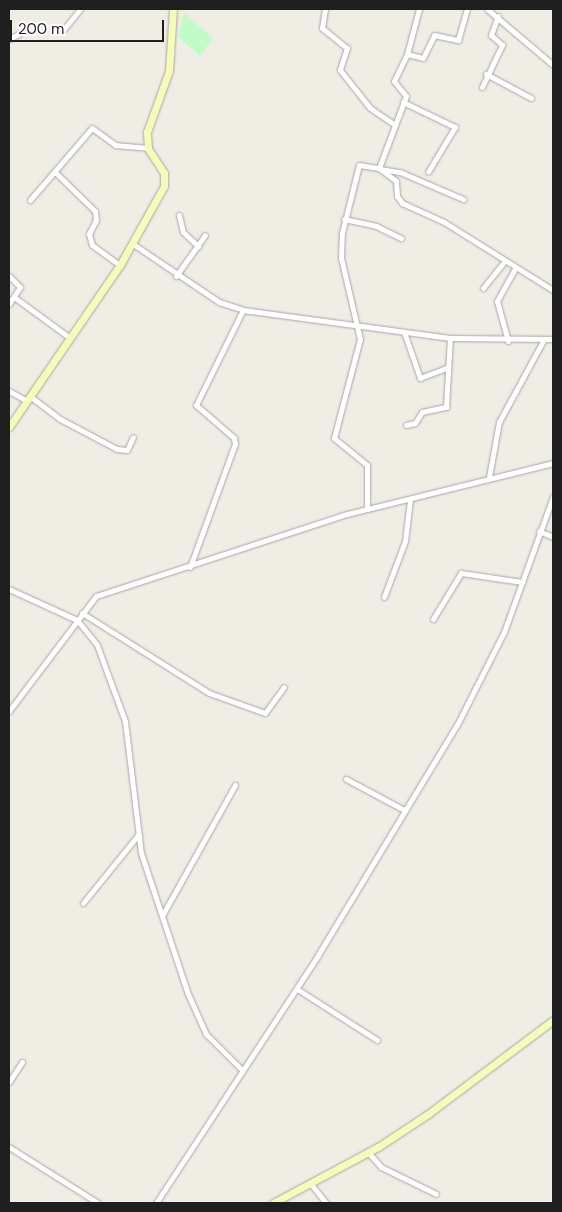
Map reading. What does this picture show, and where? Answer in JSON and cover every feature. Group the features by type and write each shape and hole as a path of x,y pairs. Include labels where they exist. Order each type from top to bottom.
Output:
{"street":[{"path":"64,29 80,9"},
{"path":"9,427 120,265 133,244 165,181 148,148 147,132 169,71 173,9"},
{"path":"325,9 322,28 347,48 340,70 370,108 395,125"},
{"path":"380,168 404,102 406,92 394,81 416,31 418,9"},
{"path":"407,54 424,58 436,33 457,41 467,9"},
{"path":"487,9 498,16 553,65"},
{"path":"482,87 486,74 502,45 491,34 498,16"},
{"path":"9,39 19,34"},
{"path":"486,74 531,98"},
{"path":"404,102 455,127 428,172"},
{"path":"30,200 56,173 92,128 115,146 148,148"},
{"path":"367,509 367,465 334,438 360,339 341,258 344,219 359,165 400,172 463,198"},
{"path":"380,168 396,181 397,196 402,203 444,222 505,262 553,290"},
{"path":"56,173 95,211 96,220 88,234 92,245 120,265"},
{"path":"179,216 183,232 198,246"},
{"path":"344,219 376,226 401,238"},
{"path":"176,276 205,235"},
{"path":"133,244 176,276 225,305 243,310 450,338 508,341 553,339"},
{"path":"483,288 505,262"},
{"path":"508,341 496,301 515,268"},
{"path":"9,276 20,286 9,304"},
{"path":"14,297 70,338"},
{"path":"190,567 235,444 234,438 196,405 243,310"},
{"path":"404,332 420,378 448,367"},
{"path":"406,426 415,423 422,412 446,407 450,338"},
{"path":"489,477 499,422 544,339"},
{"path":"9,391 29,399 60,419 117,450 127,450 133,437"},
{"path":"9,711 96,596 367,509 410,500 489,477 553,464"},
{"path":"156,1203 297,989 469,702 504,632 539,531 553,497"},
{"path":"384,597 406,536 410,500"},
{"path":"539,531 553,537"},
{"path":"433,619 461,573 522,582"},
{"path":"9,589 77,620 97,645 125,721 138,835 198,1021 211,1040 242,1070"},
{"path":"82,613 209,693 265,713 284,688"},
{"path":"9,698 15,702"},
{"path":"346,779 404,810"},
{"path":"163,914 235,784"},
{"path":"84,903 138,835"},
{"path":"297,989 377,1040"},
{"path":"273,1203 368,1152 469,1086 553,1020"},
{"path":"9,1082 22,1062"},
{"path":"9,1147 98,1203"},
{"path":"368,1152 381,1167 436,1194"},
{"path":"310,1184 326,1203"}],"green space":[{"path":"184,13 213,38 200,56 178,37"}]}
